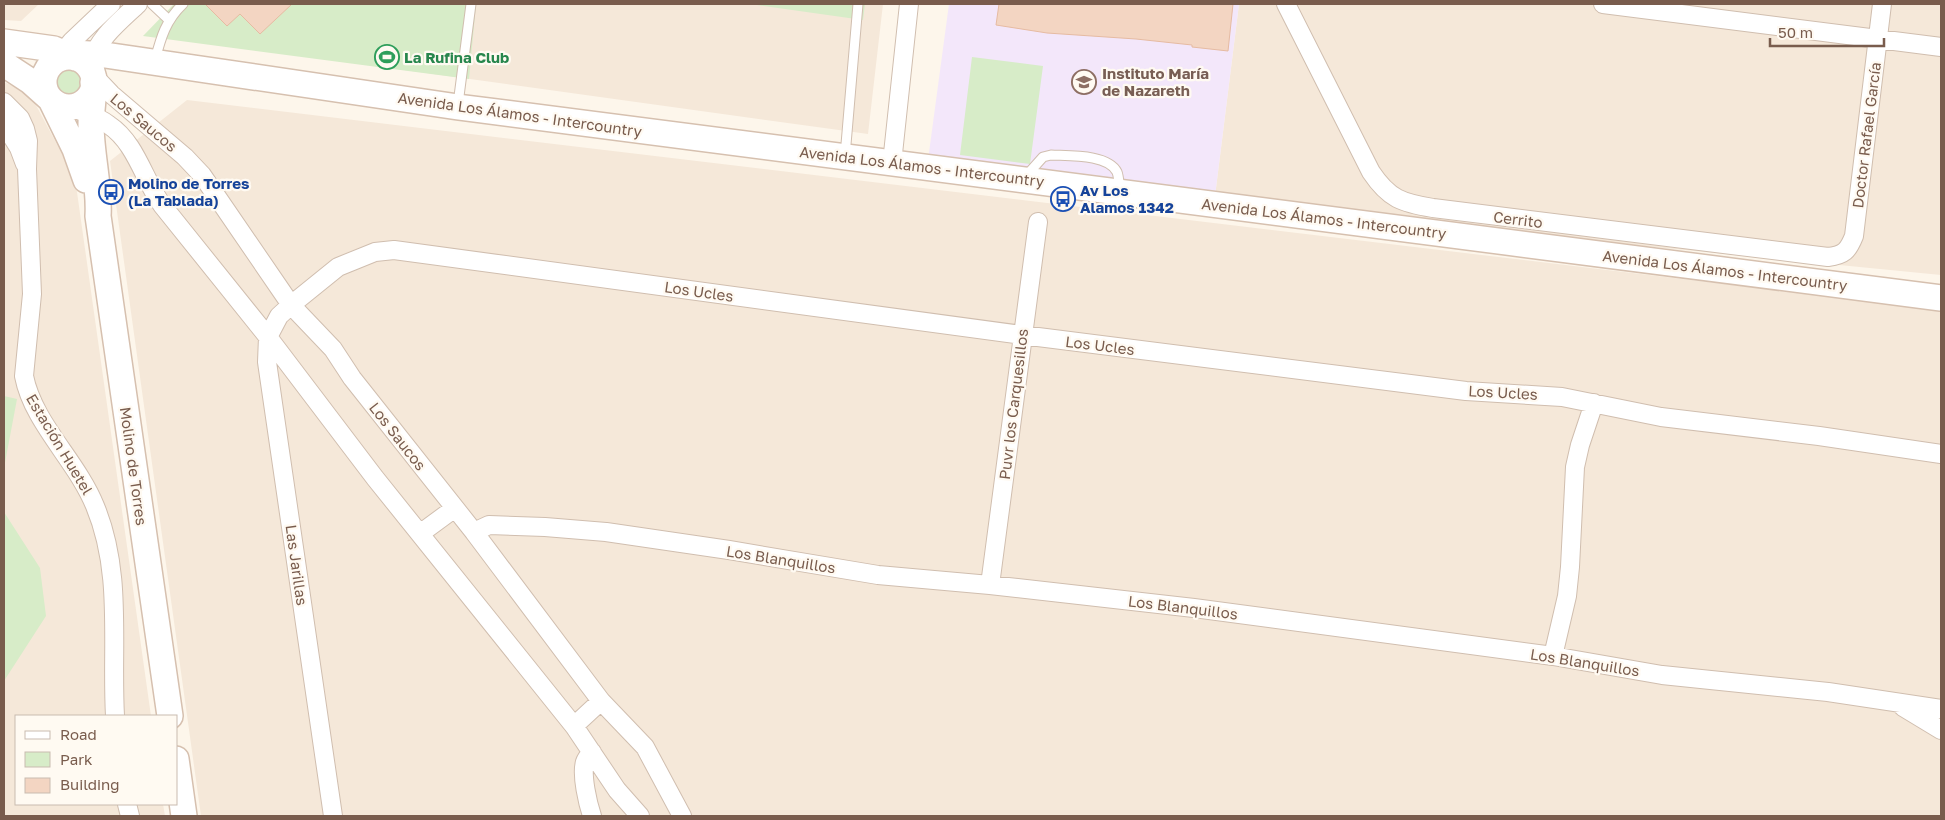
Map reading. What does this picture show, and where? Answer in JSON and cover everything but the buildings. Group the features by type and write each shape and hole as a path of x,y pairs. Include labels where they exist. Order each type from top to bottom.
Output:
{"main road":[{"name":"Avenida Los Álamos - Intercountry","path":"4,42 77,78 147,62 458,107 892,163 1024,178 1941,298"},
{"path":"4,64 30,81 77,78"},
{"name":"Molino de Torres","path":"77,78 75,149 82,166 92,206 98,216"},
{"name":"Molino de Torres","path":"77,78 92,156 98,216 170,715"},
{"path":"178,773 184,816"}],"street":[{"path":"77,78 111,4"},
{"path":"77,78 103,37 138,4"},
{"path":"892,163 909,4"},
{"name":"Cerrito","path":"1286,4 1371,172 1385,190 1401,202 1433,208 1828,257 1840,256 1846,252 1854,236"},
{"path":"1602,4 1672,8 1878,40 1941,47"},
{"name":"Doctor Rafael García","path":"1854,236 1882,4"},
{"name":"Los Saucos","path":"77,78 153,128 202,175 285,310 333,349 352,378 474,532 601,701 645,747 682,816"},
{"name":"Los Saucos","path":"77,78 129,146 153,192 268,337 376,478 574,726 617,790 640,816"},
{"name":"Estación Huetel","path":"4,102 20,118 28,141 27,169 32,294 24,376 27,388 40,416 89,491 96,506 106,541 111,564 114,596 115,715"},
{"path":"4,124 19,148 27,169"},
{"name":"Puvr los Carquesillos","path":"990,585 1038,222"},
{"name":"Los Ucles","path":"285,310 338,267 375,252 394,250 1022,335 1466,391 1544,394 1661,417 1941,454"},
{"name":"Las Jarillas","path":"285,310 268,337 268,362 333,816"},
{"path":"1553,656 1567,596 1575,467 1594,403"},
{"path":"421,533 455,508"},
{"name":"Los Blanquillos","path":"474,532 489,525 606,532 728,550 878,576 990,585 1194,608 1553,656 1662,675 1828,692 1941,709"},
{"path":"574,726 601,701"},
{"name":"Los Blanquillos","path":"1894,702 1941,730"},
{"path":"592,752 585,761 584,767 592,816"}],"lane":[{"path":"152,4 169,20"},
{"path":"147,62 172,14 183,4"},
{"path":"458,107 471,4"},
{"path":"845,156 858,4"}],"shaded area":[{"path":"4,4 39,4 21,21 4,20"},
{"path":"305,4 883,4 868,134 259,50"},
{"name":"Instituto María de Nazareth","path":"949,4 1239,4 1214,204 928,160"},
{"path":"1239,4 1941,4 1941,275 1214,204"},
{"path":"4,82 30,94 75,178 151,715 15,715 15,805 163,805 165,816 4,816"},
{"path":"187,100 1941,310 1941,816 201,816 110,161"}],"green space":[{"name":"La Rufina Club","path":"174,4 476,4 469,79 143,36"},
{"path":"749,4 865,4 863,20"},
{"path":"972,57 1043,66 1030,164 960,155"},
{"path":"58,68 80,68 84,72 82,95 72,100 60,98 51,83 54,72"},
{"path":"4,396 17,399 4,468"},
{"path":"4,512 40,568 46,616 4,681"}],"place":[{"name":"La Rufina Club","path":"387,57"},
{"name":"Instituto María de Nazareth","path":"1084,82"},
{"name":"Molino de Torres (La Tablada)","path":"111,192"},
{"name":"Av Los Alamos 1342","path":"1063,199"}]}
